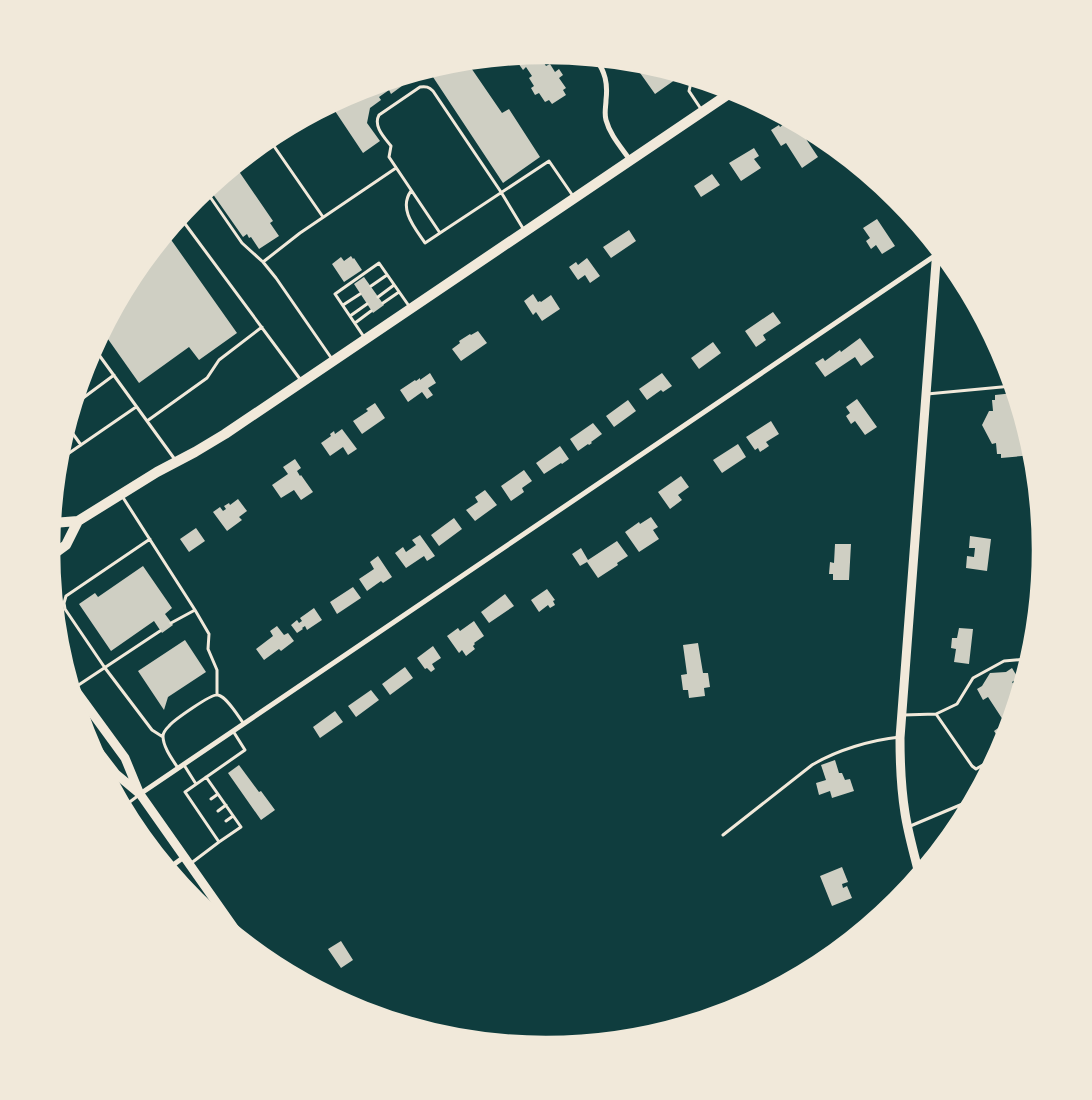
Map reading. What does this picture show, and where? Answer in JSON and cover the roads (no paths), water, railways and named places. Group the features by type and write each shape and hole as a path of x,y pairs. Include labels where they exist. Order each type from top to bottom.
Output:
{"main road":[{"path":"60,522 78,521 156,472 225,434 724,97"},
{"path":"917,865 904,812 900,737 937,258"},
{"path":"59,550 66,545 78,521"},
{"path":"83,701 125,758 140,794 227,918"},
{"path":"108,763 116,774 140,794"}],"street":[{"path":"601,66 607,91 605,116 612,135 631,160"},
{"path":"140,794 934,254"},
{"path":"175,866 187,861"}],"lane":[{"path":"690,85 689,91 703,112"},
{"path":"440,233 389,158 391,146 379,130 377,124 379,115 420,87 426,86 433,91 501,192 525,232"},
{"path":"274,146 323,217"},
{"path":"411,190 406,202 407,211 410,220 426,243 549,161 574,198"},
{"path":"263,262 300,233 396,168"},
{"path":"210,197 242,243 263,262 276,278 333,361"},
{"path":"185,223 302,382"},
{"path":"366,339 334,294 379,263 411,309"},
{"path":"371,286 387,275"},
{"path":"378,297 394,285"},
{"path":"383,303 399,292"},
{"path":"343,305 360,294"},
{"path":"350,316 367,304"},
{"path":"354,322 371,311"},
{"path":"147,421 207,378 219,360 262,327"},
{"path":"100,355 176,462"},
{"path":"83,398 114,375"},
{"path":"926,394 1005,387"},
{"path":"68,454 136,406"},
{"path":"73,434 81,445"},
{"path":"121,494 209,634 208,649 217,670 217,695"},
{"path":"150,539 66,596 64,603 65,609 105,668 152,730 163,737"},
{"path":"171,623 195,610"},
{"path":"77,683 105,668 160,631"},
{"path":"902,715 936,714 957,704 973,678 1004,661 1021,660"},
{"path":"178,768 165,746 164,732 168,726 209,697 215,694 226,700 244,724"},
{"path":"936,714 972,766 976,769 984,765"},
{"path":"220,842 185,792 245,750 233,731"},
{"path":"723,835 812,765 827,756 882,739 900,737"},
{"path":"184,765 196,784"},
{"path":"187,861 241,828 206,777"},
{"path":"129,802 140,794"},
{"path":"211,799 218,794"},
{"path":"908,827 961,804"},
{"path":"197,809 201,806"},
{"path":"218,811 226,806"},
{"path":"226,821 233,816"},
{"path":"204,820 208,818"},
{"path":"212,831 216,828"}]}
